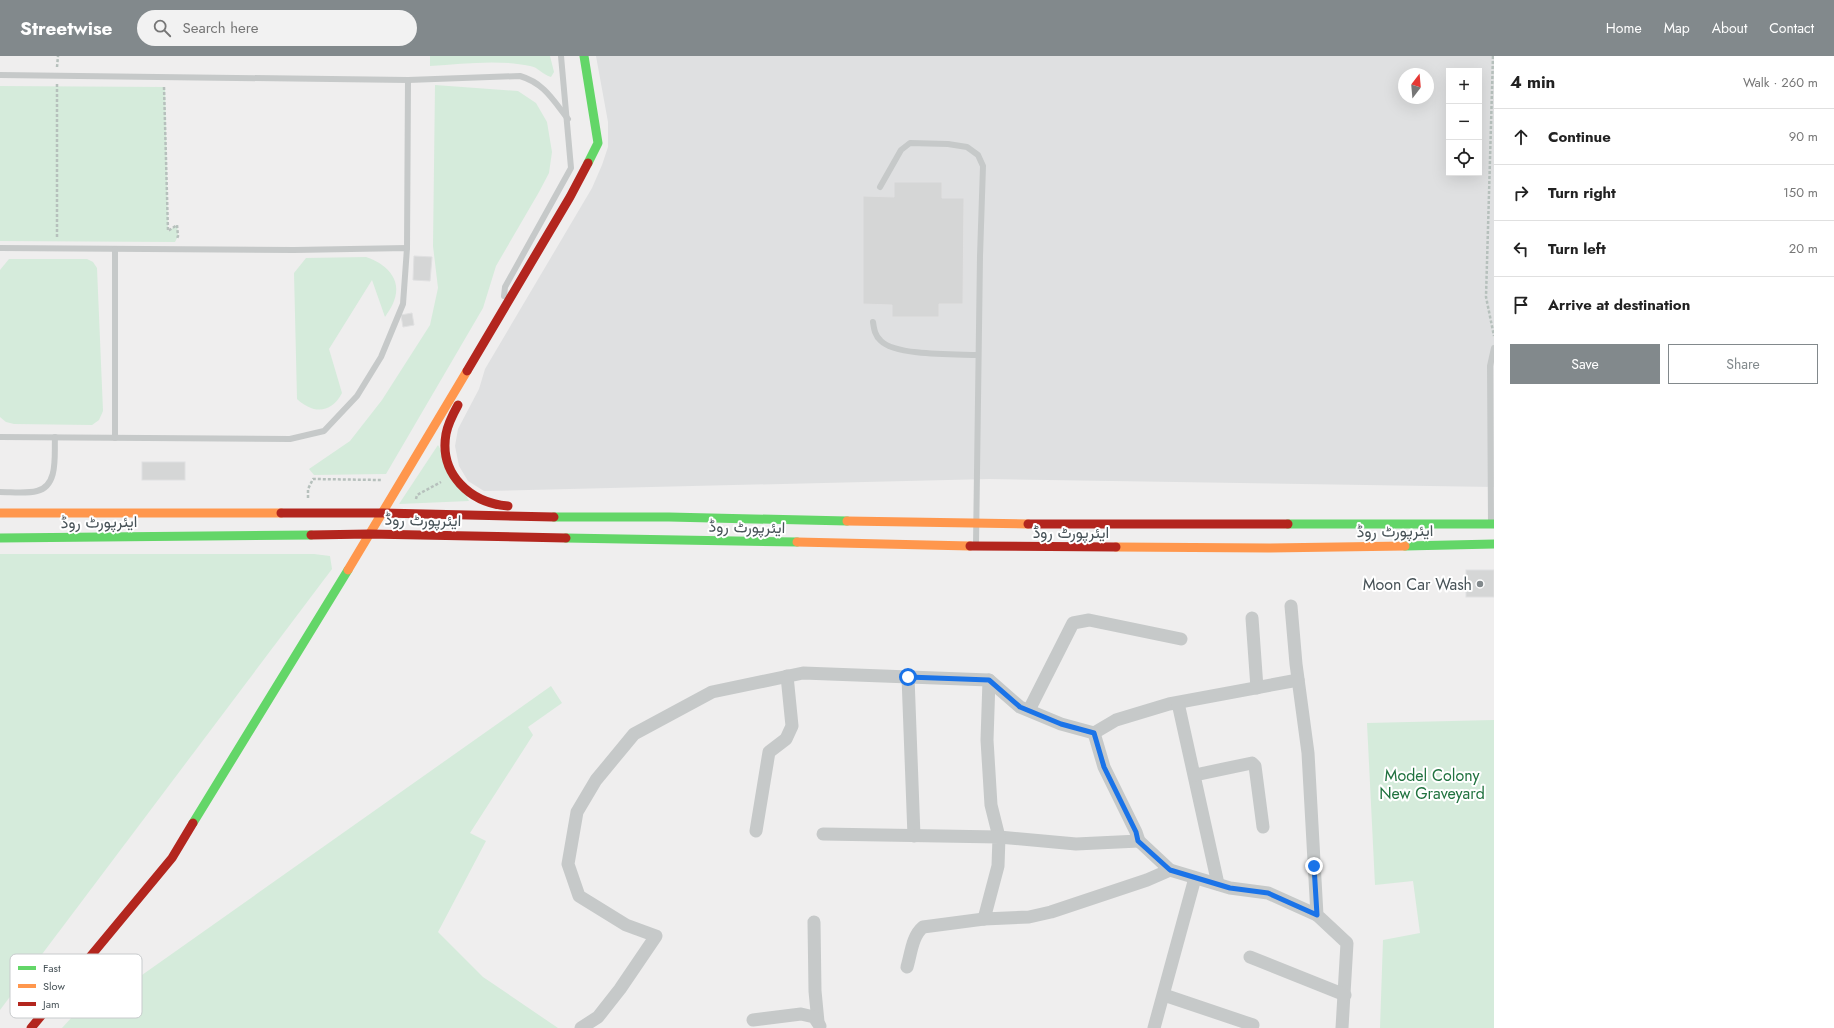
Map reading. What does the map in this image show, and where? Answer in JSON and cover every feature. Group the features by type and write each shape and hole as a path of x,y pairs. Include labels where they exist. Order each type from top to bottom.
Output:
{"main road":[{"path":"92,954 172,858 383,513 570,197 598,143 584,56"},
{"path":"482,347 469,381 451,418 446,436 447,460 460,485 472,496 488,504 517,506"},
{"path":"532,506 565,517"},
{"name":"ایئرپورٹ روڈ","path":"0,513 383,513 565,517 669,517 977,524 1493,524"},
{"name":"ایئرپورٹ روڈ","path":"0,538 369,534 976,546 1269,548 1494,544"},
{"path":"31,1028 39,1018"}],"street":[{"path":"1291,606 1298,680 1308,753 1317,915"},
{"path":"1252,618 1257,688"},
{"path":"1029,710 1073,623 1089,620 1182,639"},
{"path":"581,1028 598,1017 620,989 656,936 626,925 579,896 568,864 577,812 596,780 634,734 712,692 803,673 989,680 1020,707 1061,724 1094,733 1116,720 1178,703 1298,680"},
{"path":"756,831 769,752 786,739 792,726 787,676"},
{"path":"908,677 914,836"},
{"path":"984,919 998,866 999,837 991,806 987,740 989,680"},
{"path":"1178,703 1218,884"},
{"path":"1094,733 1104,767 1136,832 1138,841 1170,870 1218,884 1268,893 1317,915 1347,943 1342,1028"},
{"path":"1195,775 1252,763 1255,766 1263,827"},
{"path":"823,834 999,837 1076,844 1138,841"},
{"path":"907,967 915,938 919,930 923,927 984,919 1029,917 1051,912 1148,880 1170,870"},
{"path":"1154,1028 1195,878"},
{"path":"814,922 815,992 820,1025"},
{"path":"1250,957 1345,995"},
{"path":"1164,995 1233,1023 1253,1025"},
{"path":"753,1020 801,1014 814,1017 820,1025"}],"lane":[{"path":"502,312 505,286 571,168 563,68 560,56"},
{"path":"0,75 408,80 520,76 531,80 542,87 568,119"},
{"path":"0,437 290,439 324,430 357,396 381,357 403,304 407,248 408,80"},
{"path":"880,187 901,150 910,144 948,144 967,147 978,155 984,166 978,355 976,546"},
{"path":"0,248 294,250 407,248"},
{"path":"115,249 115,438"},
{"path":"873,322 875,335 880,341 898,350 978,355"},
{"path":"1493,524 1490,366 1494,348"},
{"path":"0,492 38,492 47,486 52,478 55,437"}],"path":[{"path":"1493,56 1486,297 1494,336"},
{"path":"57,76 57,248"},
{"path":"165,86 168,232 176,225 178,236 175,242"},
{"path":"308,500 308,489 313,479 381,480"},
{"path":"417,495 442,481"}],"shaded area":[{"path":"596,56 1494,56 1494,487 989,479 484,491 468,481 459,466 455,446 458,429 479,389 485,369 592,188 608,147 608,122"}],"green space":[{"path":"430,56 550,56 554,72 551,77 533,67 505,63 430,66"},
{"path":"435,85 518,91 536,103 547,122 552,152 549,173 496,266 483,308 386,474 314,475 309,469 350,441 382,400 430,325 438,288 433,246"},
{"path":"0,86 165,87 168,231 177,225 178,236 175,242 0,241"},
{"path":"366,257 380,263 386,268 394,279 396,293 394,301 385,317 372,280 329,349 342,393 333,405 327,408 321,410 309,407 297,399 294,273 306,258"},
{"path":"9,259 87,259 93,262 97,268 103,411 99,420 92,425 14,424 6,422 0,417 0,270"},
{"path":"438,445 469,501 399,504"},
{"path":"0,554 314,554 330,556 332,569 42,954 10,954 10,997 0,1010"},
{"path":"551,686 562,703 528,727 533,735 470,833 486,841 438,932 483,977 558,1028 62,1028 71,1018 142,1018 142,975"},
{"name":"Model Colony New Graveyard","path":"1494,720 1494,1028 1380,1028 1383,940 1420,933 1413,881 1375,885 1367,723"}],"building":[{"path":"894,182 942,182 942,198 964,198 963,304 939,304 939,317 892,317 892,305 863,304 863,196 894,197"},
{"path":"414,256 432,257 430,281 413,280"},
{"path":"412,313 414,325 403,327 401,315"},
{"path":"142,462 185,462 185,480 142,480"},
{"name":"Moon Car Wash","path":"1466,570 1494,570 1494,597 1466,597"}],"traffic: fast":[{"path":"584,56 598,143 588,163"},
{"path":"554,517 669,517 847,521"},
{"path":"1288,524 1494,524"},
{"path":"0,538 311,535"},
{"path":"566,538 797,542"},
{"path":"1405,546 1494,544"},
{"path":"193,823 348,570"}],"traffic: slow":[{"path":"348,570 467,371"},
{"path":"0,513 281,513"},
{"path":"847,521 1028,524"},
{"path":"797,542 970,546"},
{"path":"1116,547 1269,548 1405,546"}],"traffic: jam":[{"path":"467,371 570,197 588,163"},
{"path":"458,405 449,422 446,434 445,448 447,462 460,484 470,492 481,499 494,504 508,506"},
{"path":"281,513 383,513 554,517"},
{"path":"1028,524 1288,524"},
{"path":"311,535 369,534 566,538"},
{"path":"970,546 1116,547"},
{"path":"92,954 172,858 193,823"},
{"path":"31,1028 39,1018"}],"place":[{"name":"Moon Car Wash","path":"1480,584"}],"route":[{"path":"908,677 989,680 1020,707 1061,724 1094,733 1104,767 1136,832 1138,841 1170,870 1230,888 1268,893 1317,915 1314,866"}]}
